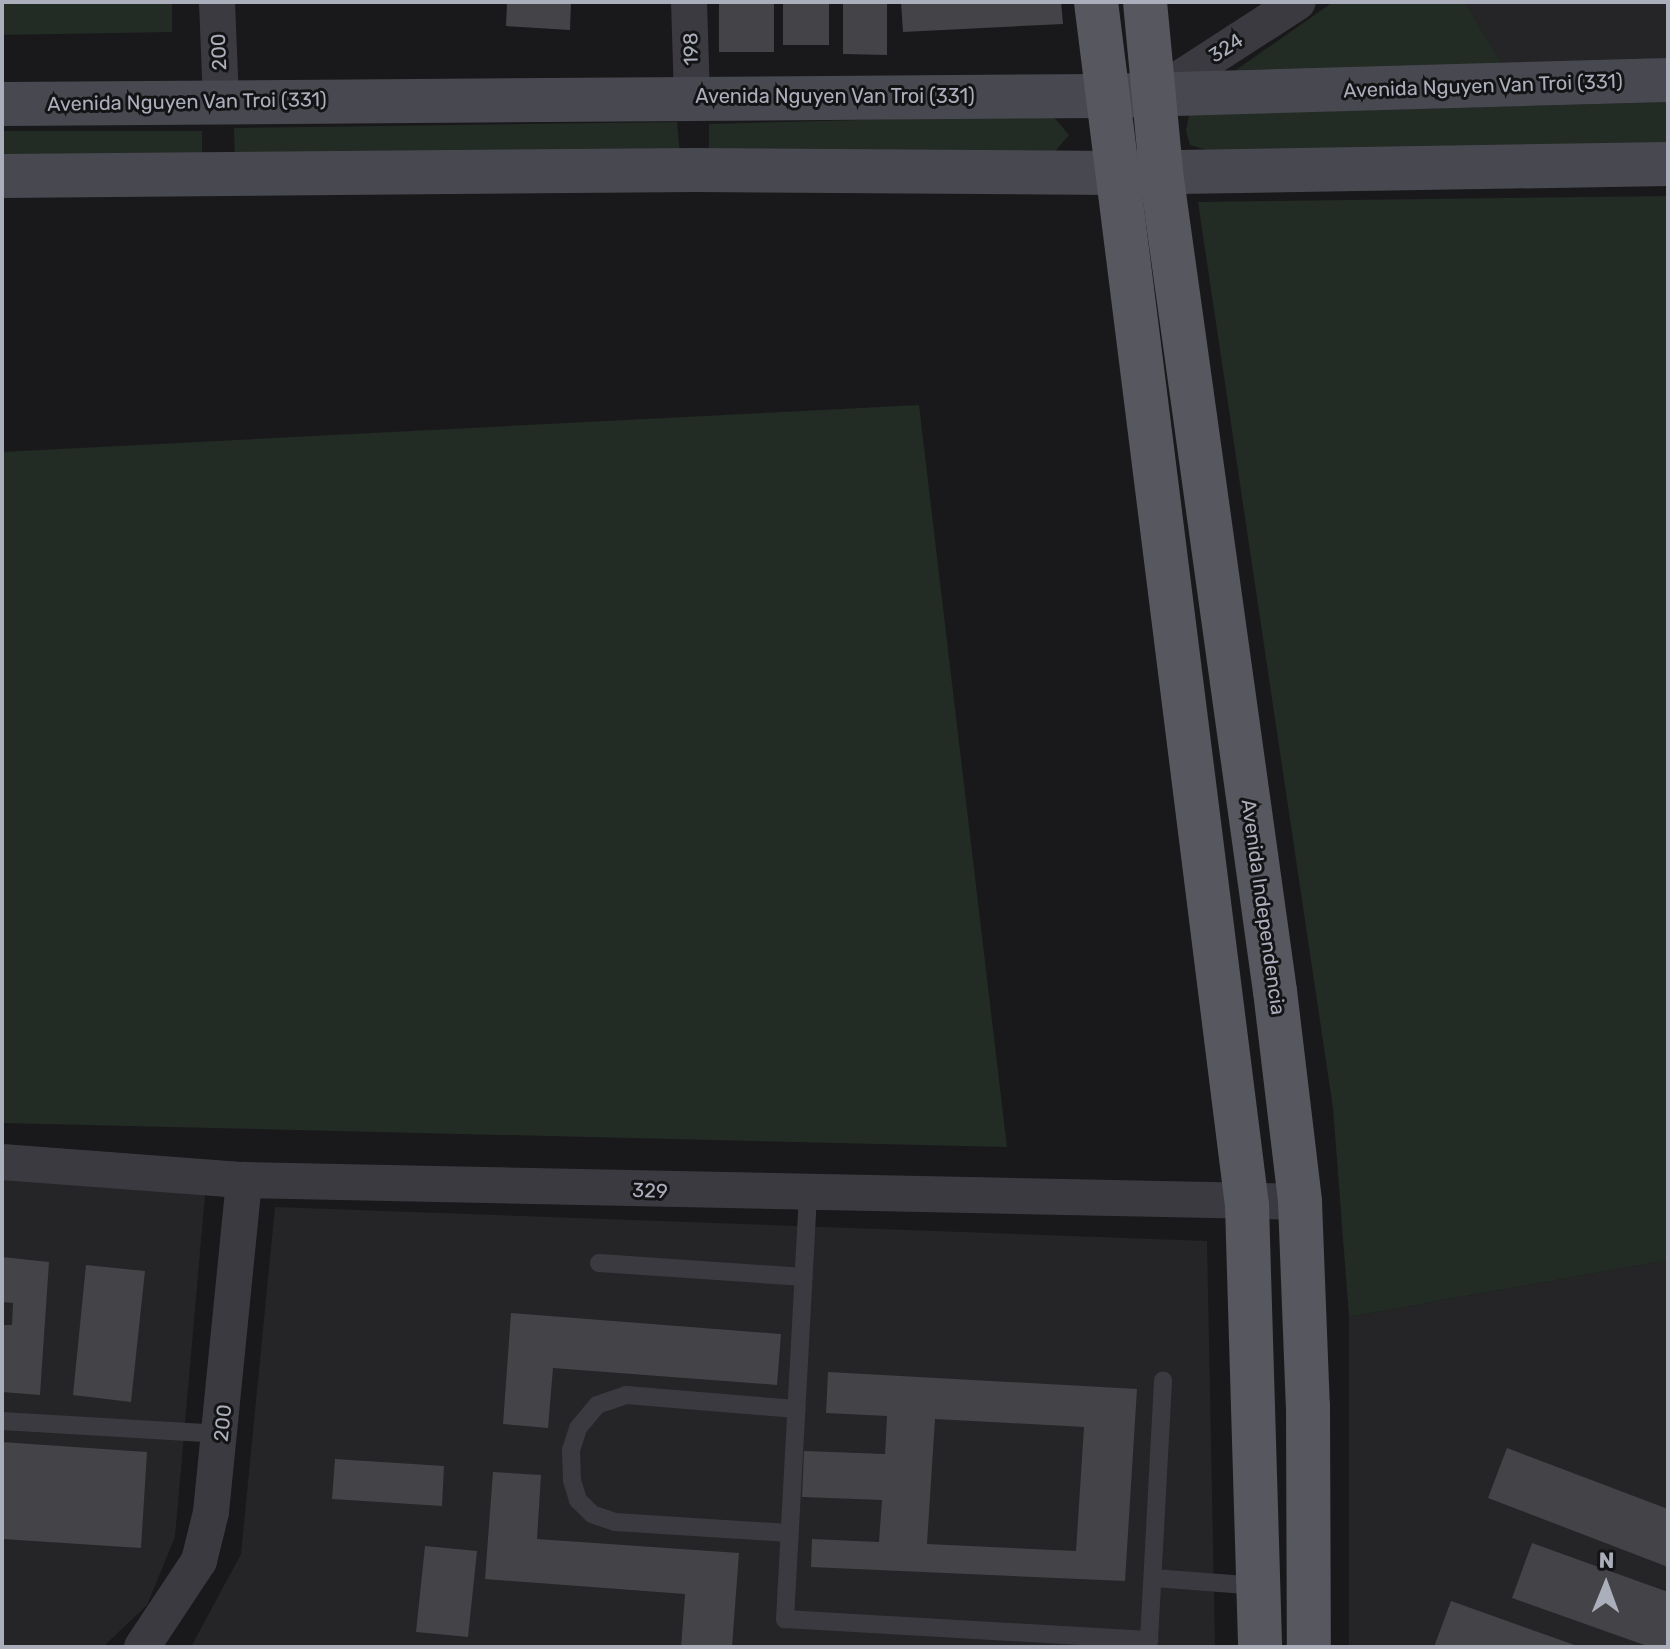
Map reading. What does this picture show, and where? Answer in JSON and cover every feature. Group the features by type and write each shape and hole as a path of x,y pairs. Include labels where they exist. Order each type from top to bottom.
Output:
{"main road":[{"path":"1096,2 1247,1205 1260,1647"},
{"name":"Avenida Independencia","path":"1145,2 1161,172 1275,991 1300,1202 1308,1406 1309,1647"},
{"name":"Avenida Nguyen Van Troi (331)","path":"2,104 692,96 1106,96 1668,80"},
{"path":"2,176 695,170 1116,173 1668,164"}],"street":[{"name":"200","path":"217,2 221,102"},
{"name":"198","path":"689,2 692,96"},
{"name":"324","path":"1154,95 1298,2"},
{"name":"329","path":"2,1162 244,1180 1247,1205 1300,1202"},
{"name":"200","path":"142,1647 199,1561 222,1434 244,1180"}],"lane":[{"path":"808,1195 785,1619 1149,1640 1163,1380"},
{"path":"599,1263 804,1277"},
{"path":"789,1533 615,1522 592,1514 578,1500 572,1480 571,1450 578,1428 597,1405 626,1395 796,1409"},
{"path":"2,1421 222,1434"},
{"path":"1154,1578 1259,1586"}],"shaded area":[{"path":"2,2 172,2 172,32 2,35"},
{"path":"1333,2 1465,2 1504,67 1236,70"},
{"path":"1465,2 1668,2 1668,65 1504,67"},
{"path":"1668,102 1668,145 1207,150 1190,145 1186,131 1189,115"},
{"path":"1052,115 1069,135 1053,154 709,156 709,124"},
{"path":"677,122 680,154 235,162 234,128"},
{"path":"2,131 202,131 202,162 2,162"},
{"path":"1668,196 1668,1260 1349,1317 1333,1108 1198,202"},
{"path":"919,405 1007,1147 2,1123 2,452"},
{"path":"2,1175 205,1195 175,1537 147,1605 103,1647 2,1647"},
{"path":"275,1207 1207,1241 1215,1647 191,1647 241,1554"},
{"path":"1668,1260 1668,1647 1349,1647 1349,1317"}],"building":[{"path":"507,2 571,2 570,30 506,26"},
{"path":"719,2 774,2 774,52 719,52"},
{"path":"783,2 829,2 829,45 783,45"},
{"path":"843,2 887,2 887,55 843,54"},
{"path":"901,2 1061,2 1063,24 903,32"},
{"path":"2,1257 49,1262 40,1395 2,1392 2,1325 12,1325 13,1303 2,1302"},
{"path":"86,1265 145,1271 131,1402 73,1395"},
{"path":"511,1313 781,1334 777,1385 553,1368 548,1428 503,1424"},
{"path":"828,1372 1137,1389 1125,1581 811,1567 812,1539 879,1542 882,1500 802,1497 804,1451 885,1454 887,1416 826,1413","holes":["935,1419 1084,1427 1076,1551 927,1544"]},
{"path":"2,1442 147,1452 141,1548 2,1539"},
{"path":"1507,1448 1668,1509 1668,1567 1488,1498"},
{"path":"335,1459 444,1466 442,1506 332,1499"},
{"path":"493,1472 541,1475 537,1539 739,1553 732,1647 681,1647 685,1594 485,1579"},
{"path":"1532,1543 1668,1592 1668,1647 1650,1647 1512,1598"},
{"path":"425,1546 477,1551 468,1637 416,1632"},
{"path":"1451,1601 1580,1647 1434,1647"}]}
